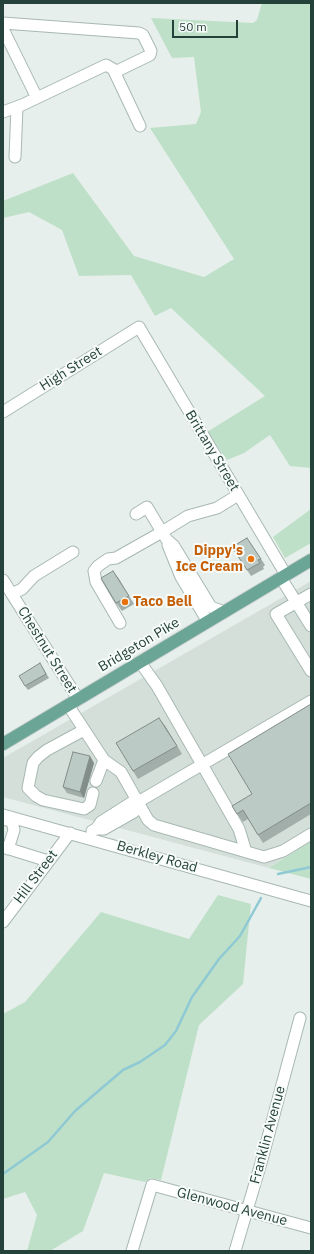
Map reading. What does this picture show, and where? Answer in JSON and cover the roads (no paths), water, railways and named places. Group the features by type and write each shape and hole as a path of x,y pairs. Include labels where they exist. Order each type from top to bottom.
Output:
{"main road":[{"name":"Bridgeton Pike","path":"3,744 311,560"}],"street":[{"path":"3,23 139,33 143,35 151,51 150,55 115,72"},
{"path":"3,29 37,98"},
{"path":"3,112 37,98 106,65 111,66 115,72 140,126"},
{"path":"15,157 17,107"},
{"name":"High Street","path":"3,412 139,327"},
{"name":"Brittany Street","path":"139,327 238,495 284,577 296,602 311,626"},
{"path":"122,622 94,577 94,571 98,566 108,559 119,557 165,536 188,516 217,508 238,495"},
{"path":"136,514 148,507 165,536 174,546 211,607 224,612"},
{"path":"165,536 168,548 180,577 208,622"},
{"path":"12,594 22,589 34,576 74,552"},
{"name":"Chestnut Street","path":"3,580 73,702 84,730 104,760 120,772 148,820 154,825 264,857 275,855 311,834"},
{"path":"311,594 276,614 311,671"},
{"path":"140,662 157,686 201,766 239,829 246,852"},
{"path":"82,836 96,829 101,822 131,803 138,802 311,701"},
{"path":"84,730 47,750 38,757 34,763 28,788 42,800 84,809 90,805 94,793"},
{"path":"96,781 104,760"},
{"path":"6,818 14,830 6,848 48,861"},
{"name":"Berkley Road","path":"6,818 70,832 311,901"},
{"name":"Hill Street","path":"3,922 70,832"},
{"name":"Franklin Avenue","path":"235,1251 261,1163 300,1018"},
{"name":"Glenwood Avenue","path":"132,1251 152,1185 311,1228"}],"waterway":[{"path":"278,874 311,867"},
{"path":"3,1174 48,1142 75,1111 123,1070 140,1062 165,1045 176,1031 192,997 219,959 240,936 261,898"}],"place":[{"name":"Dippy's Ice Cream","path":"251,559"},
{"name":"Taco Bell","path":"125,602"}]}
